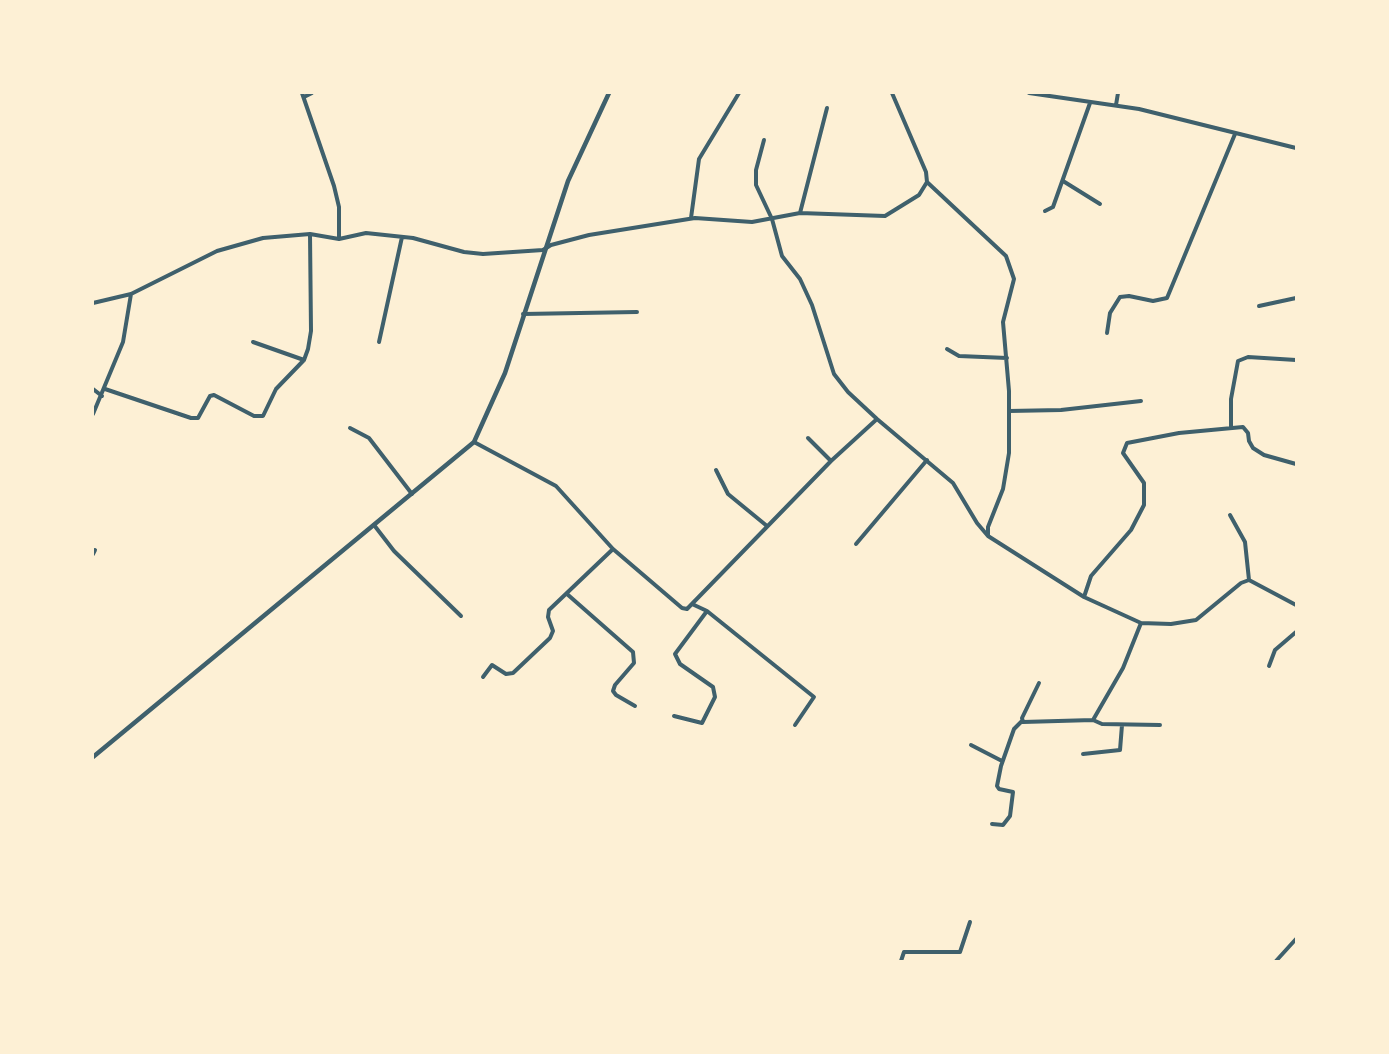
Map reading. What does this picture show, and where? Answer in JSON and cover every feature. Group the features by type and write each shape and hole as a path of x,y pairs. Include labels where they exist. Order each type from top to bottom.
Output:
{"street":[{"path":"312,93 303,95 337,196 339,239"},
{"path":"93,757 474,442 505,373 543,250 576,162 609,93"},
{"path":"690,218 699,159 739,93"},
{"path":"93,303 131,294 233,245 263,238 310,234 339,239 366,233 402,237 475,253 543,250 573,239 690,218 752,222 800,213 885,216 921,193 927,182 926,172 892,93"},
{"path":"1029,93 1162,114 1296,148"},
{"path":"1116,105 1118,93"},
{"path":"1044,211 1053,207 1090,103"},
{"path":"800,213 827,108"},
{"path":"1107,333 1110,313 1120,297 1129,296 1153,301 1167,298 1234,134"},
{"path":"765,140 755,178 772,219 782,256 800,279 812,305 834,374 848,392 877,419 953,483 976,523 988,536 1084,597 1141,623 1171,624 1196,620 1240,583 1249,580 1296,605"},
{"path":"1063,181 1100,204"},
{"path":"927,182 988,236 1010,263 1014,279 1003,322 1007,358 1009,453 1005,477 988,527 988,536"},
{"path":"105,389 195,419 200,415 210,396 214,395 260,417 270,405 276,389 304,360 311,331 310,234"},
{"path":"379,342 402,237"},
{"path":"93,414 123,342 131,294"},
{"path":"1259,306 1296,298"},
{"path":"523,314 637,312"},
{"path":"253,342 304,360"},
{"path":"947,349 959,356 1007,358"},
{"path":"1231,427 1231,399 1238,361 1248,357 1296,360"},
{"path":"93,389 102,396"},
{"path":"1009,411 1061,410 1141,401"},
{"path":"474,442 560,489 613,549 682,608 689,608 831,461 877,419"},
{"path":"1084,597 1091,576 1131,530 1144,505 1144,483 1123,453 1125,445 1138,440 1231,427 1245,429 1253,447 1264,455 1296,464"},
{"path":"350,428 369,438 412,495"},
{"path":"808,438 831,461"},
{"path":"856,544 927,460"},
{"path":"716,470 728,494 767,526"},
{"path":"1230,515 1245,542 1249,580"},
{"path":"374,525 394,551 461,616"},
{"path":"483,677 492,665 506,674 513,673 550,638 553,631 548,612 613,549"},
{"path":"567,594 633,652 634,663 615,685 613,691 635,706"},
{"path":"692,604 695,603 708,610 814,697 795,725"},
{"path":"674,716 702,723 715,697 713,687 680,664 675,654 708,610"},
{"path":"1094,720 1123,668 1141,623"},
{"path":"1269,666 1275,650 1296,632"},
{"path":"992,824 1005,824 1012,805 1013,792 997,787 1002,761 1014,729 1022,721 1039,683"},
{"path":"1022,721 1094,720 1098,724 1160,725"},
{"path":"1083,754 1120,750 1122,725"},
{"path":"971,746 1002,761"},
{"path":"901,961 904,952 960,952 970,922"},
{"path":"1276,961 1296,939"}]}
